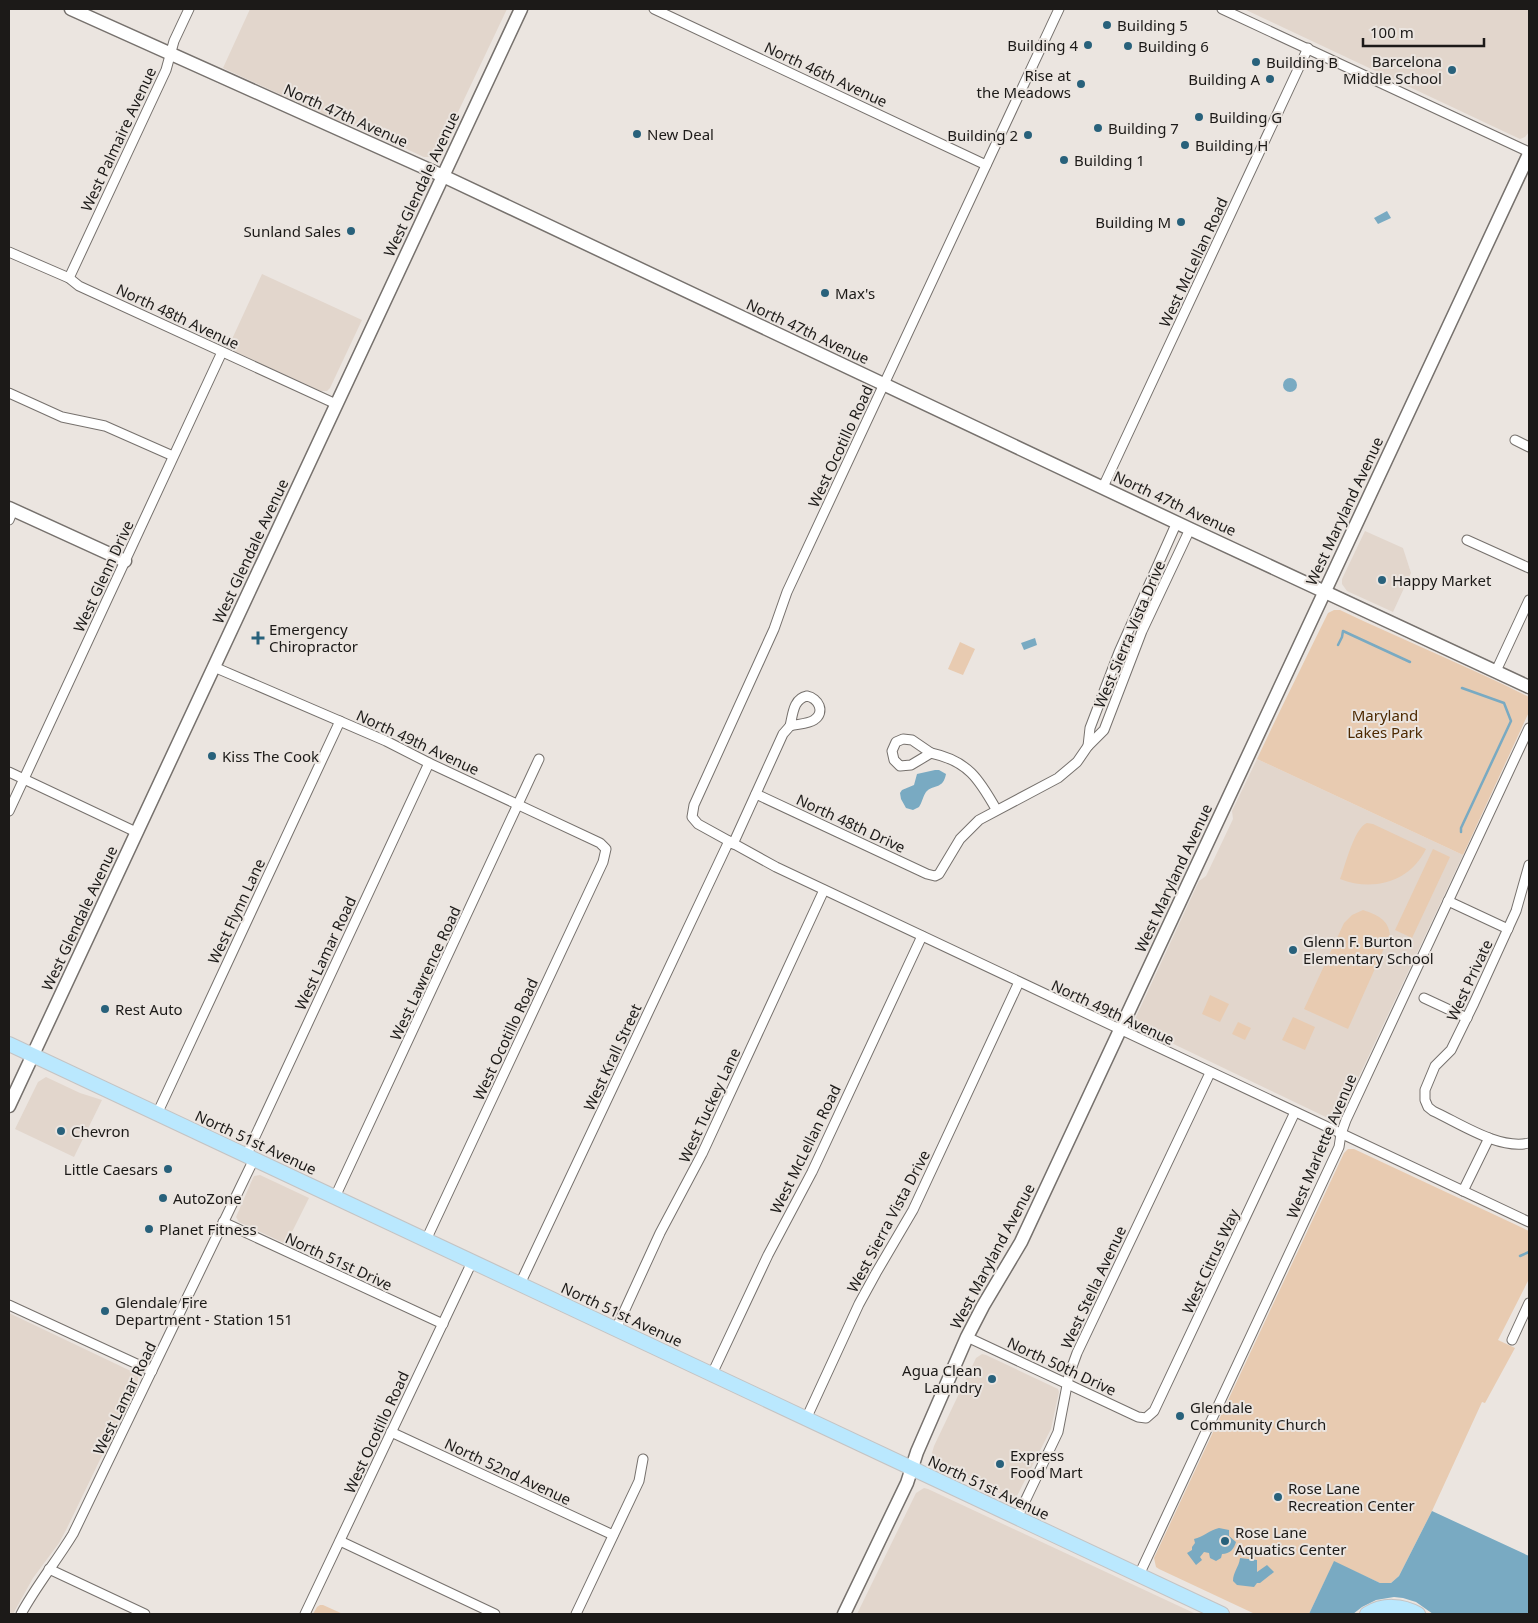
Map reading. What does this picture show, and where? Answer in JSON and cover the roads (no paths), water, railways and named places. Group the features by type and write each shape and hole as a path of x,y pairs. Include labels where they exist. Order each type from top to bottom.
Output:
{"main road":[{"name":"North 51st Avenue","path":"9,1044 1222,1614"},
{"path":"1367,1614 1389,1607 1410,1610 1418,1614"}],"street":[{"name":"North 47th Avenue","path":"71,9 443,176 1529,687"},
{"name":"West Palmaire Avenue","path":"68,278 166,70 174,41 189,9"},
{"name":"West Glendale Avenue","path":"9,1106 521,9"},
{"name":"North 46th Avenue","path":"654,9 986,165"},
{"name":"West Ocotillo Road","path":"692,817 694,805 774,629 787,592 1059,9"},
{"path":"1222,9 1529,153"},
{"name":"West McLellan Road","path":"1102,487 1308,48"},
{"name":"West Maryland Avenue","path":"844,1614 907,1483 917,1452 967,1337 1021,1242 1529,153"},
{"name":"North 48th Avenue","path":"9,252 336,404"},
{"name":"West Glenn Drive","path":"9,811 222,352"},
{"path":"9,393 62,417 105,426 173,456"},
{"path":"1515,440 1529,447"},
{"path":"10,513 125,560"},
{"name":"West Sierra Vista Drive","path":"1088,746 1090,728 1119,652 1177,522"},
{"name":"West Sierra Vista Drive","path":"935,876 943,870 965,833 979,820 1058,778 1077,762 1088,746 1104,730 1142,632 1190,529"},
{"path":"1467,540 1529,568"},
{"path":"1496,671 1529,600"},
{"name":"North 49th Avenue","path":"214,666 386,741 600,843 606,849"},
{"name":"West Flynn Lane","path":"157,1114 340,721"},
{"name":"West Krall Street","path":"520,1284 731,842 756,794 783,734 790,726"},
{"name":"West Marlette Avenue","path":"1139,1575 1339,1147 1346,1120 1529,728"},
{"path":"931,753 953,759 966,767 982,785 996,810"},
{"name":"West Lawrence Road","path":"335,1197 539,759"},
{"name":"West Lamar Road","path":"21,1614 32,1594 73,1534 152,1371 223,1222 250,1157 429,763"},
{"path":"9,772 136,832"},
{"name":"North 48th Drive","path":"756,794 927,874 935,876"},
{"name":"North 49th Avenue","path":"692,817 698,824 776,867 1529,1222"},
{"name":"West Ocotillo Road","path":"426,1240 599,871 606,849"},
{"name":"West Private","path":"1489,1138 1433,1111 1428,1107 1425,1100 1424,1090 1435,1066 1451,1050 1467,1018 1516,911 1529,865"},
{"name":"West Tuckey Lane","path":"616,1329 660,1233 702,1154 824,890"},
{"path":"1448,901 1508,929"},
{"name":"West McLellan Road","path":"712,1374 768,1255 812,1172 922,936"},
{"name":"West Sierra Vista Drive","path":"806,1419 859,1304 913,1210 1019,982"},
{"path":"1424,998 1467,1018"},
{"name":"West Stella Avenue","path":"1017,1518 1058,1432 1067,1384 1077,1353 1210,1072"},
{"name":"West Citrus Way","path":"1146,1418 1154,1411 1295,1112"},
{"path":"1463,1191 1489,1138 1507,1144 1529,1143"},
{"name":"North 51st Drive","path":"223,1222 443,1324"},
{"name":"West Ocotillo Road","path":"305,1614 472,1262"},
{"path":"1512,1340 1529,1303"},
{"path":"9,1305 152,1371"},
{"name":"North 50th Drive","path":"967,1337 1138,1417 1146,1418"},
{"name":"North 52nd Avenue","path":"391,1432 613,1536"},
{"path":"576,1614 639,1481 643,1459"},
{"path":"340,1541 495,1614"},
{"path":"49,1569 145,1614"}],"water":[{"path":"1387,211 1391,218 1378,224 1374,218"},
{"path":"1287,378 1293,378 1297,385 1293,392 1287,392 1283,388 1283,382"},
{"path":"1035,638 1037,645 1024,650 1021,643"},
{"path":"935,770 946,774 943,782 926,792 919,807 913,810 906,808 901,799 900,793 902,790 914,785 917,774"},
{"path":"1432,1511 1529,1556 1529,1614 1433,1614 1416,1602 1394,1597 1376,1600 1353,1614 1309,1614 1334,1561 1380,1583 1391,1583 1399,1576"},
{"path":"1219,1528 1229,1530 1229,1536 1236,1542 1234,1547 1231,1551 1222,1554 1221,1558 1216,1561 1210,1558 1209,1553 1204,1552 1200,1557 1202,1560 1196,1565 1187,1553 1192,1550 1195,1543 1194,1539"},
{"path":"1240,1558 1257,1560 1257,1572 1267,1565 1274,1572 1254,1587 1237,1585 1233,1578"}],"waterway":[{"path":"1338,645 1343,631 1410,662"},
{"path":"1461,832 1461,828 1511,721 1504,703 1462,688"},
{"path":"1520,1256 1529,1252"}],"place":[{"name":"Building 5","path":"1107,25"},
{"name":"Building 4","path":"1088,45"},
{"name":"Building 6","path":"1128,46"},
{"name":"Building B","path":"1256,62"},
{"name":"Barcelona Middle School","path":"1452,70"},
{"name":"Building A","path":"1270,79"},
{"name":"Rise at the Meadows","path":"1081,84"},
{"name":"Building G","path":"1199,117"},
{"name":"Building 7","path":"1098,128"},
{"name":"New Deal","path":"637,134"},
{"name":"Building 2","path":"1028,135"},
{"name":"Building H","path":"1185,145"},
{"name":"Building 1","path":"1064,160"},
{"name":"Building M","path":"1181,222"},
{"name":"Sunland Sales","path":"351,231"},
{"name":"Max's","path":"825,293"},
{"name":"Happy Market","path":"1382,580"},
{"name":"Emergency Chiropractor","path":"258,638"},
{"name":"Kiss The Cook","path":"212,756"},
{"name":"Glenn F. Burton Elementary School","path":"1293,950"},
{"name":"Rest Auto","path":"105,1009"},
{"name":"Chevron","path":"61,1131"},
{"name":"Little Caesars","path":"168,1169"},
{"name":"AutoZone","path":"163,1198"},
{"name":"Planet Fitness","path":"149,1229"},
{"name":"Glendale Fire Department - Station 151","path":"105,1311"},
{"name":"Agua Clean Laundry","path":"992,1379"},
{"name":"Glendale Community Church","path":"1180,1416"},
{"name":"Express Food Mart","path":"1000,1464"},
{"name":"Rose Lane Recreation Center","path":"1278,1497"},
{"name":"Rose Lane Aquatics Center","path":"1225,1541"}],"park label":[{"name":"Maryland Lakes Park","path":"1385,724"}]}
